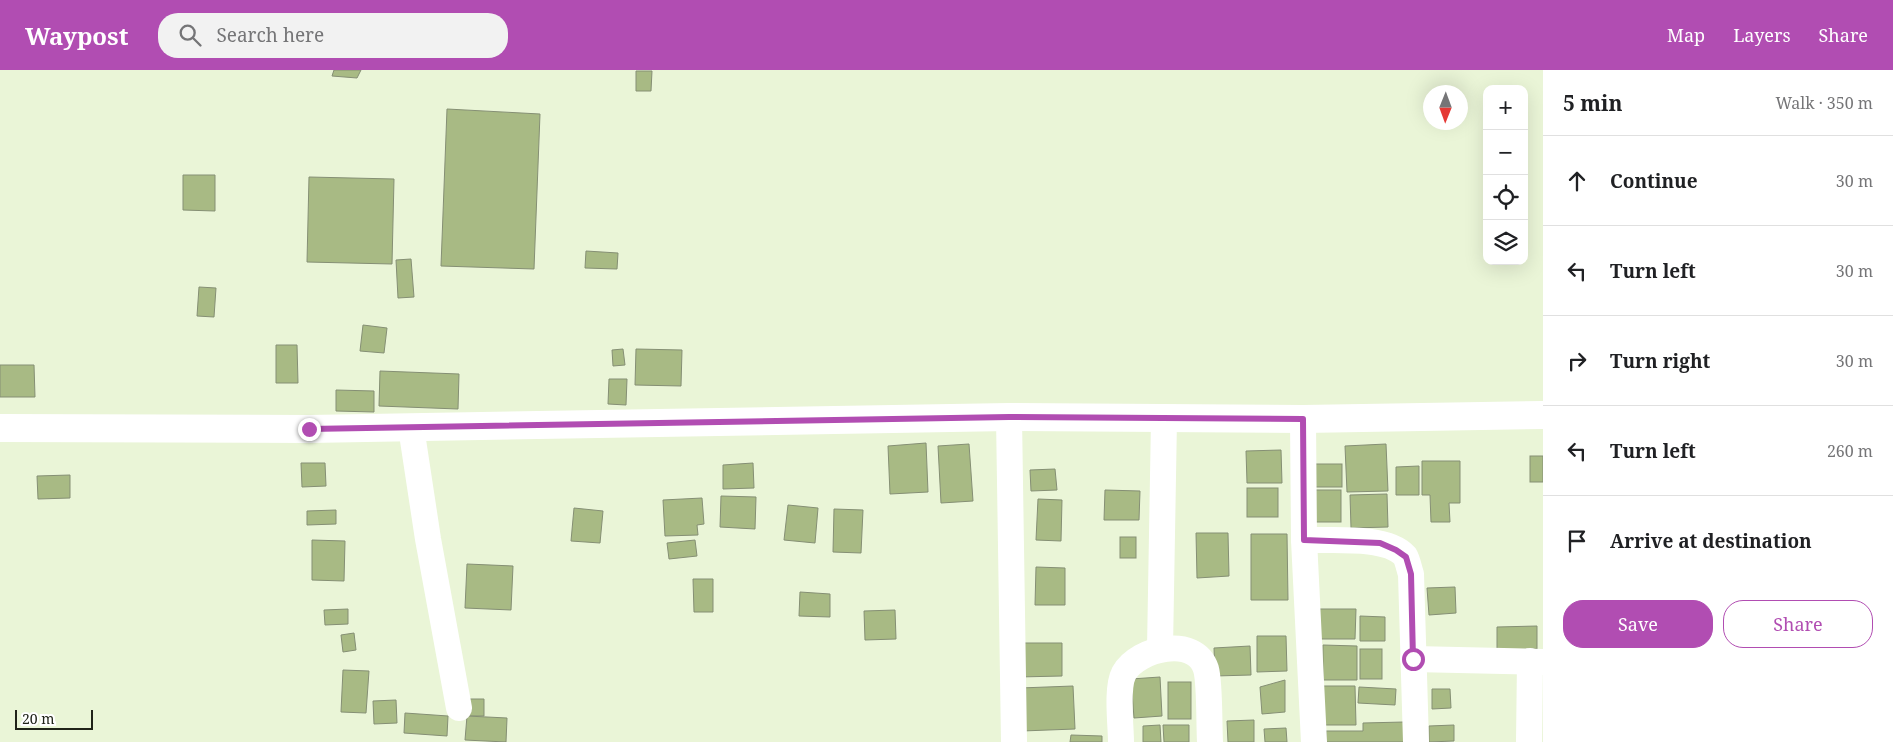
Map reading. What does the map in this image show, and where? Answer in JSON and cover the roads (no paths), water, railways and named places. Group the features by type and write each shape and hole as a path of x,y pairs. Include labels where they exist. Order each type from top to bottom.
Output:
{"street":[{"path":"0,428 411,427 1009,417 1303,419 1543,416"},
{"path":"1009,417 1014,742"},
{"path":"1160,649 1164,419"},
{"path":"1303,419 1304,540 1314,742"},
{"path":"411,427 428,538 459,708"},
{"path":"1304,540 1380,543 1406,557 1411,574 1416,742"},
{"path":"1122,742 1123,675 1130,664 1160,649 1192,652 1196,654 1206,669 1210,742"},
{"path":"1413,659 1536,662 1529,742"}]}
